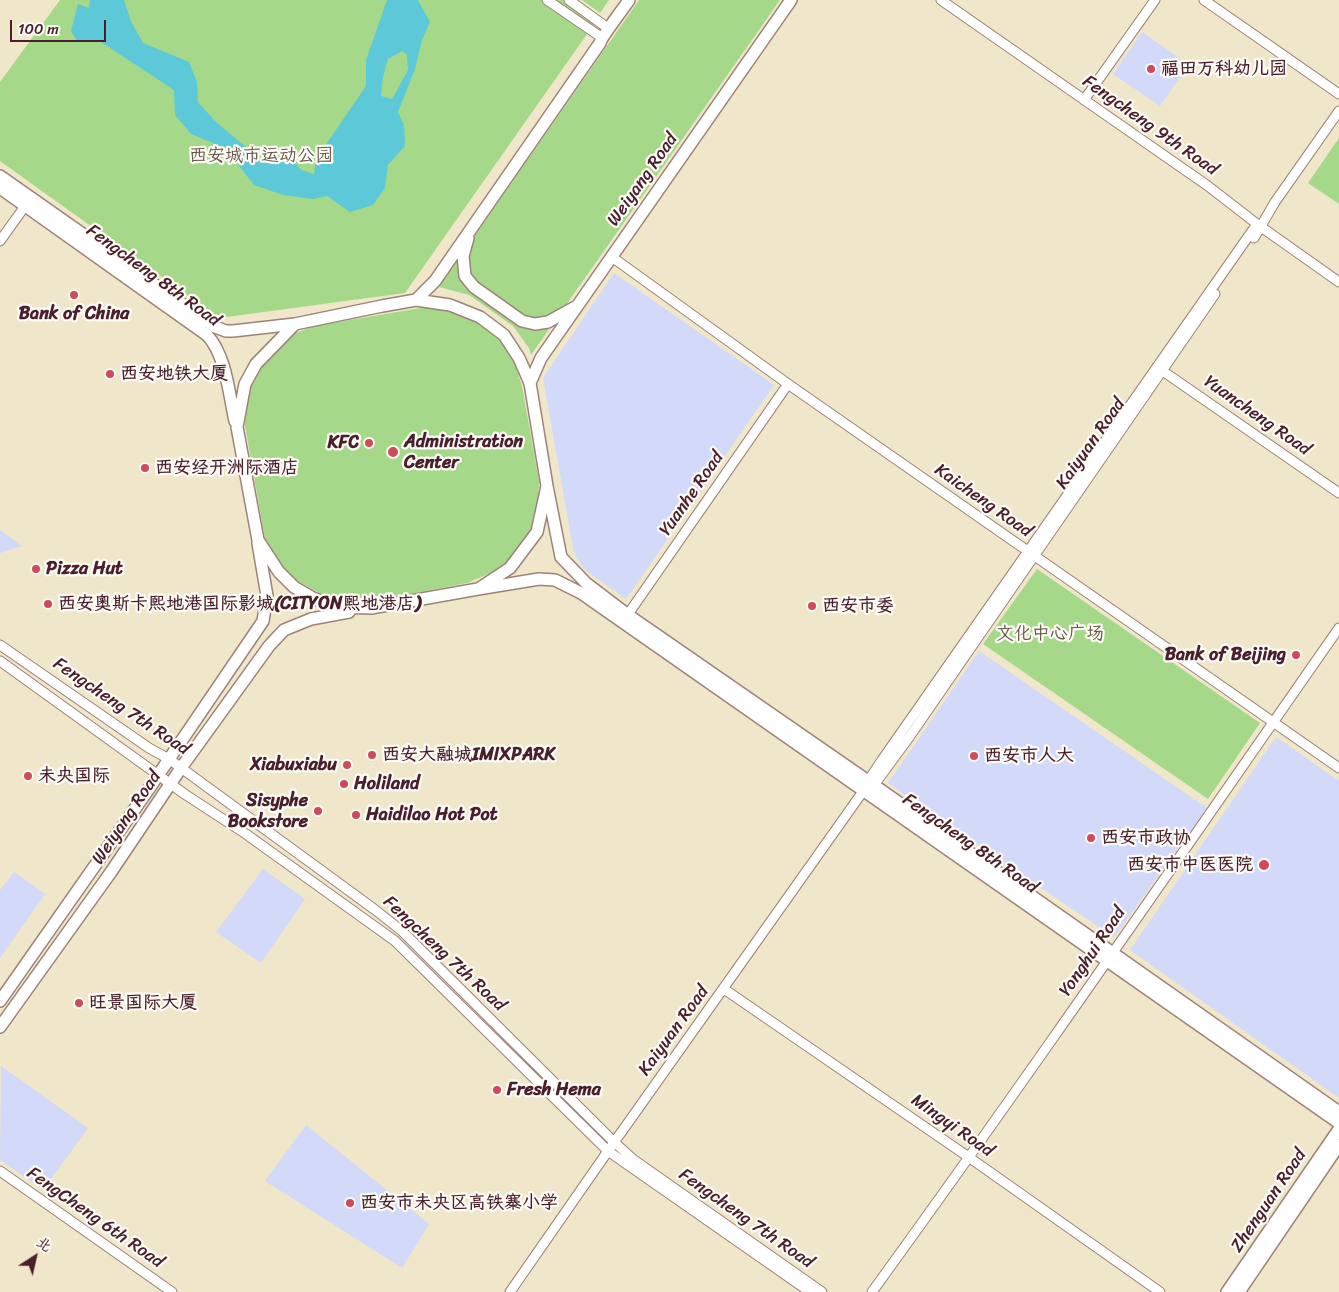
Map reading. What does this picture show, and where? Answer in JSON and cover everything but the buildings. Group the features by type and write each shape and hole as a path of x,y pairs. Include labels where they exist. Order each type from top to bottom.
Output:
{"main road":[{"path":"416,300 435,281 629,0"},
{"name":"Weiyang Road","path":"530,384 541,358 791,0"},
{"name":"Fengcheng 8th Road","path":"0,176 28,202 215,343 220,356 236,427 258,540 266,596 263,621"},
{"name":"Fengcheng 8th Road","path":"0,188 28,202 215,327 226,331 295,324 416,300 450,305 480,317 504,335 519,358 530,384 547,486"},
{"path":"472,227 463,256 465,276 474,287 522,321 535,324 548,322 578,306"},
{"path":"236,427 245,384 256,364 295,324"},
{"path":"478,588 510,568 536,532 547,486"},
{"path":"547,486 561,557 586,584 625,619"},
{"path":"258,540 279,572 294,587 313,598 336,607 371,608 478,588 539,579 555,580 625,619"},
{"name":"Weiyang Road","path":"0,1027 111,872 181,768 265,652 284,630 311,619 371,608"},
{"name":"Fengcheng 8th Road","path":"625,619 869,786 1339,1123"},
{"name":"Weiyang Road","path":"0,1001 263,621"},
{"name":"Fengcheng 8th Road","path":"1109,957 1339,1112"},
{"name":"Zhenguan Road","path":"1228,1292 1339,1129"},
{"name":"Zhenguan Road","path":"1239,1292 1339,1144"}],"street":[{"path":"548,0 605,33"},
{"path":"569,0 605,33"},
{"name":"Fengcheng 9th Road","path":"941,0 1208,186 1339,282"},
{"path":"1084,100 1155,0"},
{"path":"1204,0 1339,94"},
{"name":"Kaiyuan Road","path":"510,1292 614,1142 869,786 1339,111"},
{"path":"0,241 28,202"},
{"name":"Kaicheng Road","path":"612,257 788,384 1339,768"},
{"name":"Yuancheng Road","path":"1160,368 1339,493"},
{"name":"Yuanhe Road","path":"625,619 788,384"},
{"name":"Yonghui Road","path":"872,1292 970,1158 1339,628"},
{"name":"Fengcheng 7th Road","path":"0,645 149,748 169,759 402,931 614,1142 640,1164 822,1292"},
{"name":"Fengcheng 7th Road","path":"0,661 158,775 246,834 395,941 608,1151 810,1292"},
{"name":"Mingyi Road","path":"724,989 970,1158 1160,1292"},
{"name":"FengCheng 6th Road","path":"0,1171 172,1292"}],"shaded area":[{"name":"福田万科幼儿园","path":"1142,32 1189,65 1160,106 1113,74"},
{"path":"614,273 774,385 626,599 584,569 574,553 543,378"},
{"path":"0,530 22,546 0,553"},
{"path":"979,651 1207,808 1114,937 888,783"},
{"name":"西安市中医医院","path":"1276,737 1339,781 1339,1098 1130,950"},
{"path":"263,869 305,899 261,963 216,932"},
{"path":"14,872 45,894 0,958 0,890"},
{"path":"1,1066 88,1128 43,1190 0,1160"},
{"name":"西安市未央区高铁寨小学","path":"306,1125 429,1224 402,1268 265,1181"}],"green space":[{"name":"西安城市运动公园","path":"60,0 575,0 599,17 405,293 219,318 0,161 0,82"},
{"path":"582,0 609,0 600,13"},
{"path":"639,0 780,0 531,355 529,348 513,326 469,295 439,287"},
{"path":"1339,138 1339,204 1308,183"},
{"path":"427,307 444,308 480,322 497,336 514,361 522,386 539,481 538,502 532,526 516,553 505,563 493,572 467,583 378,600 327,597 290,577 275,558 265,539 244,420 247,397 253,379 282,342 296,333 314,326"},
{"name":"文化中心广场","path":"1037,569 1260,723 1208,799 983,644"}],"water":[{"path":"90,0 124,0 131,21 143,43 189,62 197,82 198,102 214,120 261,160 291,158 301,170 314,174 316,159 366,86 366,60 387,0 418,0 430,22 422,40 415,69 398,112 404,125 405,146 388,165 385,188 373,205 350,212 327,196 313,199 283,195 254,185 225,148 191,134 175,115 174,90 101,42 77,41 71,31 78,4 89,8","holes":["402,51 407,55 408,70 392,99 381,96 383,77 388,59"]}],"place":[{"name":"福田万科幼儿园","path":"1151,69"},
{"name":"Bank of China","path":"74,295"},
{"name":"西安地铁大厦","path":"110,374"},
{"name":"KFC","path":"369,443"},
{"name":"Administration Center","path":"393,452"},
{"name":"西安经开洲际酒店","path":"145,468"},
{"name":"Pizza Hut","path":"36,569"},
{"name":"西安奥斯卡熙地港国际影城(CITYON熙地港店)","path":"48,604"},
{"name":"西安市委","path":"812,606"},
{"name":"Bank of Beijing","path":"1296,655"},
{"name":"西安大融城IMIXPARK","path":"372,755"},
{"name":"西安市人大","path":"974,756"},
{"name":"Xiabuxiabu","path":"347,765"},
{"name":"未央国际","path":"28,776"},
{"name":"Holiland","path":"344,784"},
{"name":"Sisyphe Bookstore","path":"318,811"},
{"name":"Haidilao Hot Pot","path":"356,815"},
{"name":"西安市政协","path":"1091,838"},
{"name":"西安市中医医院","path":"1264,865"},
{"name":"旺景国际大厦","path":"79,1003"},
{"name":"Fresh Hema","path":"497,1090"},
{"name":"西安市未央区高铁寨小学","path":"350,1203"}]}
